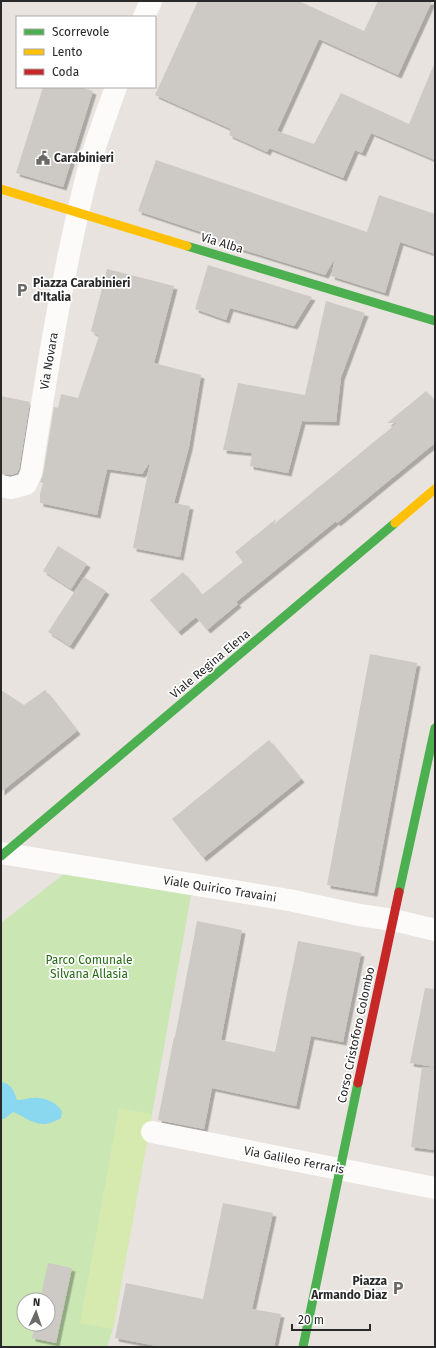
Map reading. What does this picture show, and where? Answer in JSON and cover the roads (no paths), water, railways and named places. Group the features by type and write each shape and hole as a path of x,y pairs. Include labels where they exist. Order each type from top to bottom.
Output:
{"street":[{"path":"144,16 151,1"},
{"path":"79,212 90,166 116,88"},
{"name":"Via Alba","path":"1,189 435,321"},
{"name":"Via Novara","path":"1,486 11,488 26,484 31,473 50,352 79,212"},
{"name":"Viale Regina Elena","path":"2,854 435,489"},
{"name":"Corso Cristoforo Colombo","path":"303,1347 339,1169 435,728"},
{"name":"Viale Quirico Travaini","path":"2,854 289,900 360,915 394,920 435,930"},
{"name":"Via Galileo Ferraris","path":"152,1132 435,1188"}],"water":[{"path":"1,1082 10,1086 17,1100 37,1098 46,1099 53,1103 62,1111 61,1118 47,1124 41,1124 13,1112 4,1119 1,1119"}],"place":[{"name":"Carabinieri","path":"43,158"},
{"name":"Piazza Carabinieri d'Italia","path":"22,290"},
{"name":"Piazza Armando Diaz","path":"398,1288"}],"park label":[{"name":"Parco Comunale Silvana Allasia","path":"89,967"}]}
